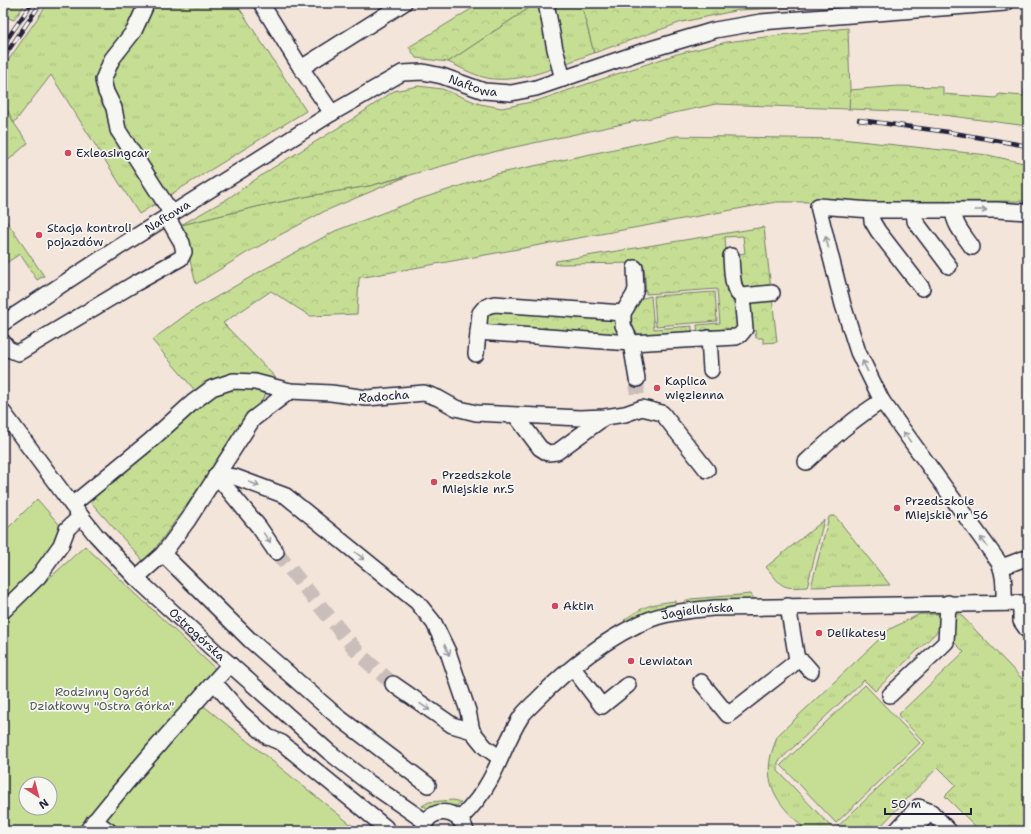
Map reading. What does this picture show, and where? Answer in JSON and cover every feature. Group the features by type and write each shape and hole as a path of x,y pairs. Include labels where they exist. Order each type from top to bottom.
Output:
{"street":[{"path":"261,3 301,68 332,113"},
{"path":"301,68 404,3"},
{"path":"546,3 563,79"},
{"name":"Naftowa","path":"3,323 332,113 402,73 423,72 442,76 484,91 511,93 536,88 649,50 715,30 730,27 761,22 1004,3"},
{"path":"3,342 8,349 18,354 134,284 181,258 184,252 182,243 170,215 118,130 114,108 106,92 103,80 112,59 134,31 145,7"},
{"path":"1004,603 1004,576 1002,567 882,401 858,352 843,305 818,206 870,210 997,210 1028,212"},
{"path":"870,210 872,221 878,231 922,288"},
{"path":"914,210 915,221 949,266"},
{"path":"953,210 957,226 972,247"},
{"path":"731,256 734,289 738,295 742,296 772,293"},
{"path":"635,268 636,289 623,313 623,326 631,343 637,379"},
{"path":"478,332 631,343 736,337 744,332 745,329 742,296"},
{"path":"476,354 480,313 489,305 495,304 623,313"},
{"path":"709,338 711,370"},
{"name":"Radocha","path":"3,611 38,577 61,545 77,511 192,403 212,388 233,381 255,382 290,391 331,393 367,398 424,393 438,398 456,408 476,413 516,416 580,418 605,417 625,414 638,402 642,408 662,413 707,470"},
{"path":"136,578 162,554 188,520 253,419 290,391"},
{"path":"806,462 832,438 882,401"},
{"name":"Ostrogórska","path":"3,412 77,511 107,548 136,578 312,738 424,826"},
{"path":"516,416 540,448 548,453 557,452 605,417"},
{"path":"216,475 259,527 276,552"},
{"path":"216,475 235,477 286,496 417,602 434,623 448,652 468,711 472,731 485,747 500,758"},
{"path":"162,554 250,640 331,711 428,785"},
{"path":"1002,567 1014,561 1023,559 1028,560"},
{"path":"890,695 946,642 948,603"},
{"name":"Jagiellońska","path":"463,825 490,780 521,716 551,685 593,652 631,628 652,619 680,612 714,608 948,603 1024,603"},
{"path":"1024,603 1021,621 1028,631"},
{"path":"788,606 797,660"},
{"path":"797,660 803,662 811,672"},
{"path":"701,682 728,715 797,660"},
{"path":"109,831 90,826 157,746 230,664"},
{"path":"573,668 602,706 628,685"},
{"path":"393,684 452,725 472,731"},
{"path":"220,689 240,712 268,737 282,743 388,831"},
{"path":"896,831 918,807 931,812 949,831"},
{"path":"424,826 432,816 447,812 454,814 463,825"},
{"path":"911,831 931,812"}],"green space":[{"path":"3,3 26,3 14,20 3,16"},
{"path":"48,3 236,3 306,111 139,214 51,75 14,123 3,102 3,68"},
{"path":"481,3 522,3 529,8 448,62 416,58 409,47"},
{"path":"536,3 581,3 594,53 532,75 507,79 482,77 448,62"},
{"path":"581,3 801,3 801,7 739,10 682,22 594,53"},
{"path":"848,28 850,90 849,109 716,104 501,150 369,186 260,206 181,225 227,199 271,169 351,120 394,91 418,86 442,89 480,104 502,108 536,101 677,54 727,42"},
{"path":"898,86 943,87 943,94 996,98 999,94 1024,96 1024,90 1028,90 1028,126 920,112 849,109 850,90"},
{"path":"3,102 14,123 28,143 3,165"},
{"path":"676,136 841,139 988,155 1028,164 1028,201 776,202 359,278 357,314 310,316 271,291 223,323 277,379 145,563 89,500 204,401 152,340 187,314 261,271 335,231 414,201 496,174"},
{"path":"408,176 325,211 248,252 196,284 181,225 260,206 369,186"},
{"path":"3,216 44,276 37,280 20,254 3,265"},
{"path":"764,227 771,289 739,291 734,255 745,253 743,236 725,237 727,265 724,267 727,292 732,293 737,301 738,326 735,331 698,336 697,325 720,323 717,289 646,294 644,266 642,263 555,265 556,261"},
{"path":"715,292 717,321 656,326 654,296"},
{"path":"651,296 654,329 692,326 692,336 642,336 633,330 628,316 640,299"},
{"path":"772,297 777,342 763,343 763,338 756,338 755,330 753,330 751,300"},
{"path":"491,311 611,319 617,326 617,336 547,334 547,328 544,327 543,334 488,330 484,318"},
{"path":"37,499 65,531 3,603 3,533"},
{"path":"835,516 890,585 811,587 829,517"},
{"path":"824,520 807,587 792,588 779,583 766,567"},
{"name":"Rodzinny Ogród Działkowy \"Ostra Górka\"","path":"85,546 223,676 200,703 359,831 3,831 3,620"},
{"path":"751,594 756,600 684,603 686,600 691,599"},
{"path":"675,601 675,605 656,611 627,624 624,620 648,606"},
{"path":"920,614 942,614 942,627 875,691 864,680 778,762 778,771 834,830 925,743 898,715 964,652 952,640 953,614 960,614 1028,685 1028,831 980,831 945,796 956,785 938,767 876,831 807,831 785,808 774,792 769,772 771,754 777,736 890,629"},
{"path":"865,685 920,743 836,823 781,765"},
{"path":"453,800 461,803 442,809 422,806 429,802"}],"tunnel":[{"path":"637,379 637,395"},
{"path":"276,552 360,655 393,684"}],"railway":[{"path":"3,45 32,3"},
{"path":"3,58 41,3"},
{"path":"859,120 948,132 1028,146"}],"place":[{"name":"Exleasingcar","path":"68,153"},
{"name":"Stacja kontroli pojazdów","path":"39,235"},
{"name":"Kaplica więzienna","path":"657,388"},
{"name":"Przedszkole Miejskie nr.5","path":"434,482"},
{"name":"Przedszkole Miejskie nr 56","path":"897,508"},
{"name":"Aktin","path":"555,606"},
{"name":"Delikatesy","path":"819,633"},
{"name":"Lewiatan","path":"631,661"}]}
